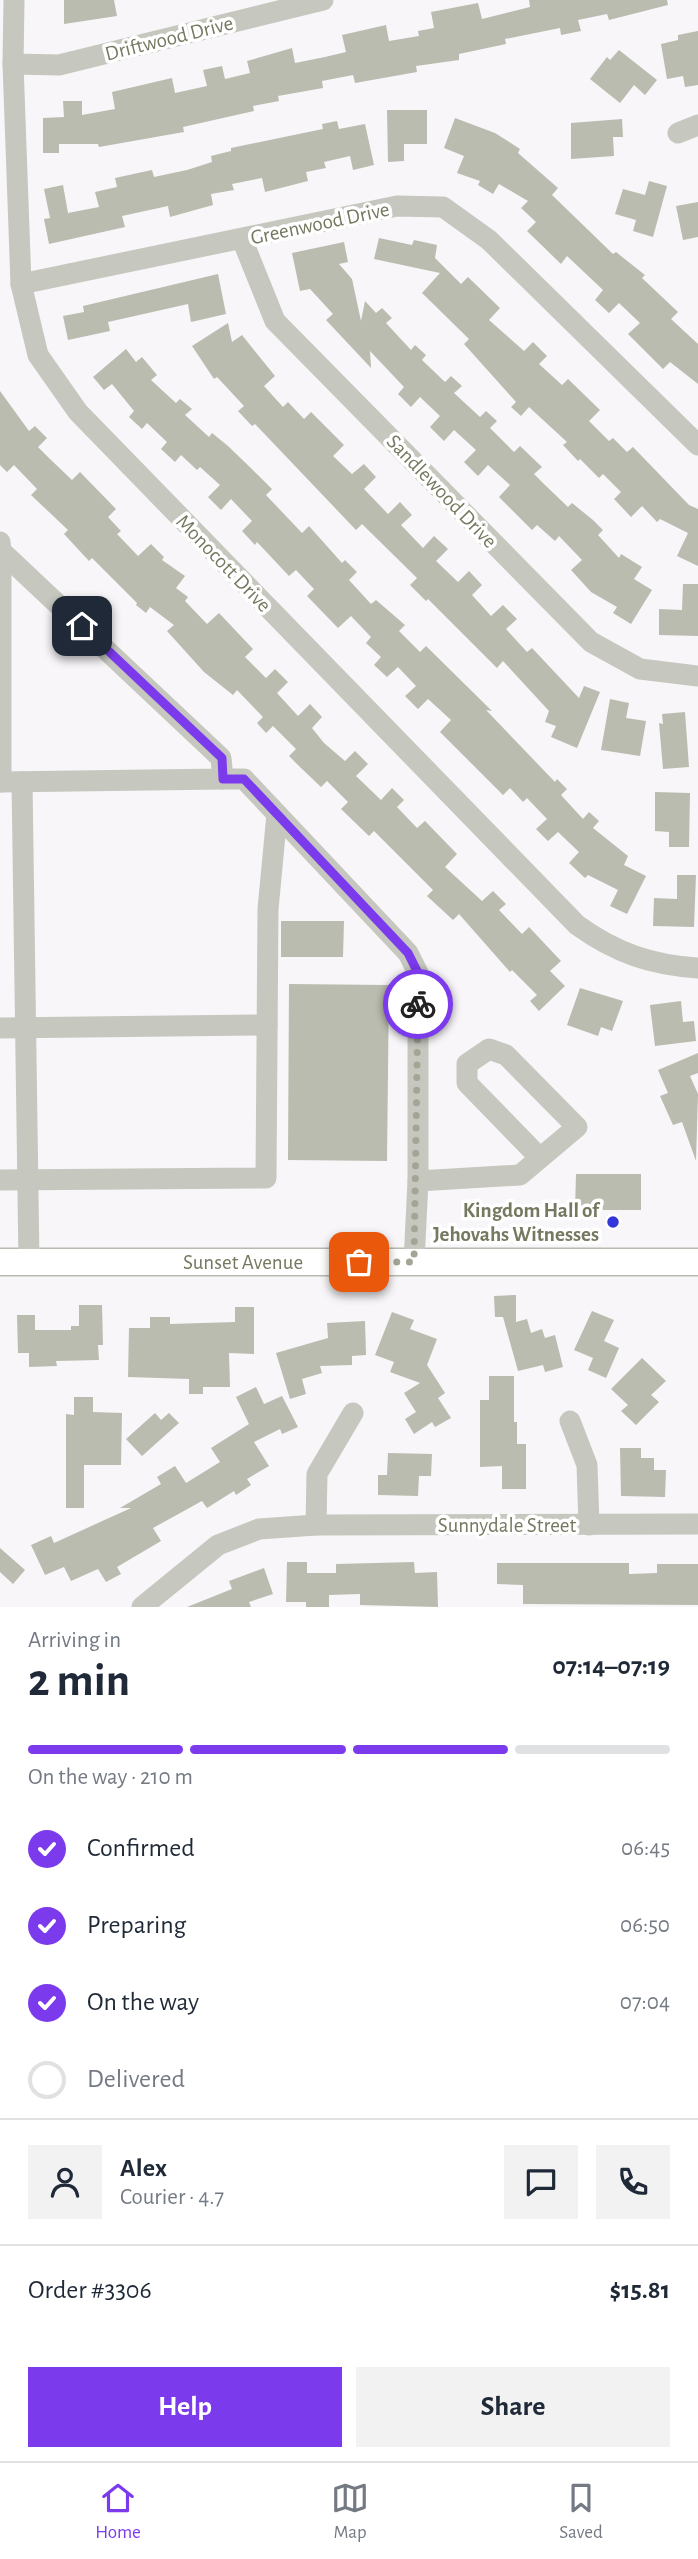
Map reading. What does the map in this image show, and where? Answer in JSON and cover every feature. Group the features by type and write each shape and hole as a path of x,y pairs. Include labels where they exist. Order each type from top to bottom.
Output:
{"main road":[{"name":"Sunset Avenue","path":"0,1262 698,1262"}],"street":[{"name":"Monocott Drive","path":"14,0 13,64 21,284 38,355 78,412 577,925 603,943 638,960 698,968"},
{"name":"Driftwood Drive","path":"13,64 59,65 323,0"},
{"name":"Greenwood Drive","path":"21,284 397,206 443,208 489,240 698,445"},
{"name":"Sandlewood Drive","path":"242,239 275,321 591,642 640,669 698,676"},
{"path":"1,546 222,758 223,779"},
{"path":"1,546 8,782 25,1025 29,1262"},
{"path":"8,782 244,779 408,953 418,973 418,1181 414,1262"},
{"path":"0,1180 266,1178 268,909 277,814"},
{"path":"0,1028 25,1025 267,1025"},
{"path":"418,1181 520,1175 577,1127 506,1055 489,1049 467,1064 467,1083 540,1158"},
{"path":"316,1525 317,1474 353,1413"},
{"path":"570,1421 587,1465 589,1525"},
{"name":"Sunnydale Street","path":"142,1607 218,1545 259,1529 316,1525 698,1524"}],"building":[{"path":"64,0 114,0 117,16 64,24"},
{"path":"529,0 667,0 668,5 609,20 607,14 578,20 581,31 561,35 560,28 505,39 506,44 459,54 459,60 416,66 417,72 355,83 353,75 322,81 323,88 278,96 279,101 253,106 254,111 183,127 184,132 99,147 98,144 59,144 59,153 43,153 43,118 64,117 63,101 82,101 82,115 115,109 112,92 172,78 175,93 207,86 203,70 222,66 225,79 250,73 247,61 292,48 295,63 346,52 342,35 386,25 389,41 419,36 418,31 434,28 431,12 478,3 482,19 530,7"},
{"path":"698,31 698,85 685,87 683,76 667,79 661,44 678,40 678,35"},
{"path":"619,50 657,80 645,95 634,85 620,103 590,79 607,57 610,60"},
{"path":"387,110 427,110 427,144 404,144 404,161 388,162"},
{"path":"455,118 495,133 520,149 518,153 558,188 552,195 613,254 616,252 645,275 642,278 678,312 671,319 698,344 698,384 670,362 663,369 628,334 640,323 619,303 609,313 595,300 603,290 567,256 561,264 527,231 536,222 521,208 528,201 499,184 493,194 478,185 480,181 457,173 464,156 444,148"},
{"path":"622,119 623,137 613,137 614,156 571,159 571,123"},
{"path":"337,121 339,129 365,124 374,165 353,170 350,156 324,162 326,168 306,172 308,181 265,192 262,178 232,184 234,190 211,194 213,205 170,217 168,206 122,216 125,227 49,244 44,219 50,218 44,189 63,185 68,213 99,207 95,192 117,187 115,178 152,170 154,177 187,170 212,162 211,156 231,151 231,148 323,129 322,124"},
{"path":"649,181 667,186 653,237 633,231 636,220 615,214 623,189 645,195"},
{"path":"698,202 698,237 683,240 676,206"},
{"path":"379,238 412,245 414,240 437,245 435,258 461,284 468,277 500,308 489,320 524,351 533,342 547,356 539,364 562,385 568,379 600,410 589,421 609,441 613,438 627,452 633,447 689,505 698,509 698,566 677,556 688,533 660,519 657,522 642,506 631,517 614,499 621,492 603,474 599,478 580,459 578,461 563,445 567,442 529,407 521,416 511,407 516,402 464,344 469,339 422,293 440,273 374,259"},
{"path":"344,242 348,262 339,264 352,279 361,321 365,301 376,313 382,308 392,318 386,323 411,350 415,345 426,355 422,360 445,382 451,376 462,386 454,393 480,417 486,411 497,421 490,428 514,452 520,446 542,467 534,474 546,486 568,507 572,503 593,520 603,530 598,535 619,558 621,554 642,567 634,579 652,590 631,624 613,613 617,607 591,592 571,570 582,560 559,536 555,541 537,525 532,530 499,497 510,485 488,465 478,476 464,462 476,450 454,430 444,441 430,427 440,416 420,397 411,407 398,394 404,387 370,351 371,368 326,320 333,314 310,289 300,291 292,253"},
{"path":"218,274 226,314 191,322 188,304 108,322 110,331 68,340 63,316 84,312 83,306"},
{"path":"228,323 232,342 242,335 275,376 264,386 283,407 288,402 304,419 311,412 344,445 333,456 352,474 364,464 376,477 364,489 388,514 400,502 412,515 401,525 423,548 434,536 448,549 436,561 458,582 469,571 482,585 472,595 491,616 503,605 517,619 506,629 527,652 532,648 579,698 584,686 600,692 577,748 551,737 556,726 545,722 549,711 503,661 497,668 428,599 426,601 410,585 417,578 362,524 356,530 255,424 252,426 238,411 244,406 217,377 214,379 192,346"},
{"path":"126,349 136,362 142,357 157,375 151,380 176,403 180,399 192,409 185,415 209,437 212,433 228,446 272,489 266,495 302,533 309,526 342,563 345,560 357,572 349,580 371,604 376,600 405,625 399,631 420,652 426,646 492,711 486,710 555,782 557,779 567,789 561,795 583,819 589,812 599,821 593,828 628,856 624,865 646,876 627,914 610,906 618,890 588,875 585,878 569,863 579,852 558,832 548,841 536,829 547,819 527,798 523,802 510,788 503,795 440,732 451,720 428,699 418,709 405,696 416,686 398,667 387,677 374,665 381,657 366,643 371,637 351,616 338,628 307,596 314,589 296,570 289,576 257,542 255,545 242,531 252,521 231,499 221,510 208,497 220,485 200,467 197,470 181,455 175,462 161,449 167,442 147,423 142,429 129,417 134,411 112,384 104,390 93,377"},
{"path":"0,391 29,431 35,426 47,438 38,447 72,480 80,472 116,509 108,517 121,531 117,534 138,556 151,544 164,557 162,560 185,576 176,588 188,597 185,601 207,624 219,613 253,649 245,657 266,678 275,669 288,682 277,693 298,716 310,704 322,717 312,728 324,743 345,761 355,751 368,764 356,776 381,800 392,788 404,800 397,807 417,828 425,821 457,854 445,867 482,901 493,891 506,904 499,910 522,934 529,927 561,961 550,971 565,986 539,1011 530,1001 537,995 512,970 510,972 459,914 453,920 427,896 433,890 374,831 369,836 341,809 348,802 327,781 321,787 289,756 296,749 273,726 266,733 257,723 263,717 237,690 233,695 204,672 167,631 174,625 150,607 146,613 136,605 92,558 89,561 64,534 68,530 31,495 37,489 14,465 7,472 0,465"},
{"path":"683,584 698,584 698,636 659,635 659,609 682,610"},
{"path":"610,699 629,703 626,718 646,721 640,756 601,750"},
{"path":"685,712 689,767 663,769 659,723 663,724 662,714"},
{"path":"655,792 690,793 689,847 669,847 669,832 655,831"},
{"path":"677,875 696,875 694,927 653,926 654,898 677,899"},
{"path":"281,921 344,921 343,957 281,957"},
{"path":"289,984 389,985 387,1161 288,1160"},
{"path":"580,988 623,1001 612,1031 601,1027 598,1036 567,1025"},
{"path":"681,1001 683,1022 694,1021 696,1041 655,1046 650,1005"},
{"path":"698,1053 698,1073 690,1076 698,1094 696,1161 682,1122 673,1125 660,1096 668,1093 658,1070"},
{"path":"576,1174 641,1174 641,1210 575,1210"},
{"path":"516,1295 516,1322 527,1319 531,1333 542,1329 545,1338 555,1335 563,1367 545,1372 543,1365 518,1371 503,1317 495,1317 494,1296"},
{"path":"79,1305 102,1305 103,1345 98,1345 99,1360 56,1361 57,1366 29,1367 29,1353 18,1353 17,1315 35,1315 35,1330 71,1330 71,1326 79,1326"},
{"path":"235,1307 254,1307 254,1354 229,1353 230,1387 203,1387 203,1394 189,1394 189,1379 128,1377 129,1328 150,1328 150,1317 170,1317 170,1324 235,1322"},
{"path":"592,1311 614,1320 604,1341 619,1348 606,1378 588,1370 593,1358 574,1350"},
{"path":"392,1312 414,1320 410,1329 437,1339 427,1365 445,1393 438,1398 451,1418 435,1427 432,1422 414,1434 405,1419 416,1412 404,1393 420,1383 390,1372 394,1362 375,1355"},
{"path":"365,1321 366,1355 352,1356 352,1365 320,1366 322,1373 302,1379 306,1394 290,1399 276,1353 328,1338 327,1323"},
{"path":"642,1358 666,1381 651,1395 659,1402 636,1425 621,1411 628,1405 611,1389"},
{"path":"489,1376 514,1376 514,1422 517,1422 517,1444 526,1444 526,1489 502,1489 502,1466 480,1467 480,1400 489,1400"},
{"path":"256,1387 264,1404 282,1396 298,1427 282,1434 280,1429 254,1442 269,1466 247,1479 251,1485 236,1495 234,1491 207,1508 202,1501 153,1528 161,1541 117,1567 121,1574 106,1582 98,1569 71,1581 64,1567 45,1575 31,1545 51,1536 54,1543 131,1508 120,1508 161,1484 157,1477 175,1466 186,1483 220,1462 211,1448 249,1424 236,1397"},
{"path":"74,1397 93,1397 93,1412 122,1413 121,1465 84,1465 84,1508 66,1508 66,1414 74,1415"},
{"path":"155,1413 161,1420 169,1413 179,1423 142,1456 126,1439"},
{"path":"620,1448 641,1448 641,1458 654,1458 654,1470 666,1470 665,1497 621,1496"},
{"path":"388,1453 432,1454 431,1476 419,1476 418,1496 378,1495 378,1475 387,1475"},
{"path":"0,1548 25,1570 13,1584 0,1572"},
{"path":"287,1562 307,1562 307,1573 336,1573 336,1564 414,1562 415,1573 437,1572 438,1607 360,1605 360,1594 329,1595 329,1607 306,1607 306,1602 286,1602"},
{"path":"497,1563 629,1563 629,1574 657,1573 657,1564 698,1564 698,1605 523,1604 523,1585 497,1584"},
{"path":"264,1568 273,1594 249,1602 251,1607 187,1607 232,1589 229,1581"}],"way so far":[{"path":"359,1262 414,1262 418,1181 418,1004"}],"place":[{"name":"Kingdom Hall of Jehovahs Witnesses","path":"613,1222"}],"route":[{"path":"82,626 222,758 223,779 244,779 408,953 418,973 418,1004"}]}
